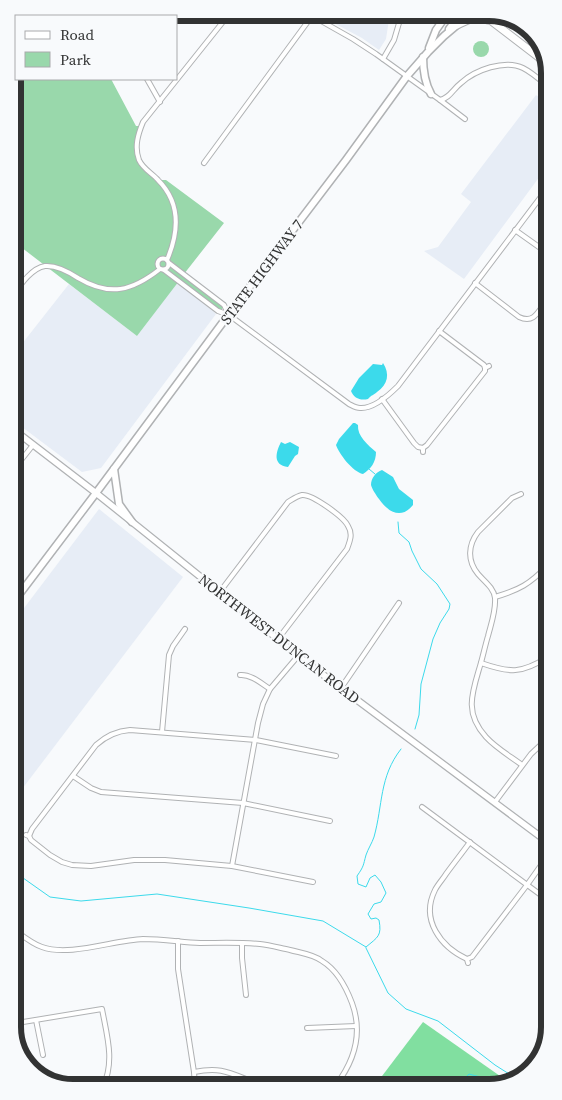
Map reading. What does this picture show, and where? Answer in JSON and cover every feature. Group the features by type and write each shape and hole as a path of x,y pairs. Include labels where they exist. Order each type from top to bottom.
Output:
{"highway":[{"path":"457,25 466,21"},
{"path":"491,21 538,57"}],"main road":[{"path":"431,94 423,65 436,30 442,21"},
{"path":"444,36 455,21"},
{"path":"444,36 461,21"},
{"name":"STATE HIGHWAY 7","path":"21,592 407,76 444,36"},
{"path":"114,469 119,504 132,522"}],"street":[{"path":"178,79 223,21"},
{"path":"204,163 308,21"},
{"path":"321,21 383,59 465,119"},
{"path":"383,59 394,40 400,21"},
{"path":"440,100 445,98 461,82 473,74 485,69 506,65 515,65 523,68 541,81"},
{"path":"148,80 160,102"},
{"path":"21,284 36,270 45,266 59,268 72,273 92,285 116,289 137,285 162,269 168,268 177,224 176,211 165,188 146,171 139,161 137,139 142,126 177,80"},
{"path":"229,314 224,304 164,258 158,259 158,264 162,269 218,311 229,314 349,404 365,408 382,399 398,386 541,196"},
{"path":"515,230 541,248"},
{"path":"475,283 525,320 531,319 541,308"},
{"path":"382,399 414,443 423,450 487,367 439,331"},
{"name":"NORTHWEST DUNCAN ROAD","path":"21,436 96,493 298,656 541,836"},
{"path":"21,460 33,445"},
{"path":"521,494 512,498 478,532 471,544 470,551 472,566 492,589 495,597 494,611 473,687 471,706 475,722 485,736 522,765"},
{"path":"219,593 288,502 295,497 304,495 312,497 342,519 348,526 351,536 347,549 278,639"},
{"path":"495,597 530,583 541,572"},
{"path":"341,688 399,603"},
{"path":"162,732 169,655 173,646 186,629"},
{"path":"232,866 263,704 270,689 298,656"},
{"path":"481,663 508,671 517,671 526,669 541,661"},
{"path":"240,675 252,678 270,689"},
{"path":"313,882 232,866 148,860 82,867 62,862 50,855 28,836 96,745 104,738 119,732 130,730 256,740 336,756"},
{"path":"495,802 522,765 541,744"},
{"path":"73,776 101,792 243,803 330,821"},
{"path":"422,807 541,895"},
{"path":"470,842 436,889 430,904 430,917 433,928 438,936 445,944 468,961 541,865"},
{"path":"21,935 42,947 58,950 74,950 142,939 262,944 310,954 333,969 355,1012 356,1046 350,1063 341,1079"},
{"path":"178,941 178,969 194,1079"},
{"path":"242,943 246,995"},
{"path":"21,1022 102,1009 110,1052 109,1072 106,1079"},
{"path":"36,1020 43,1055"},
{"path":"307,1028 356,1026"},
{"path":"194,1072 222,1070 245,1079"}],"shaded area":[{"path":"330,21 389,21 386,39 379,50 362,38"},
{"path":"536,95 541,98 541,175 464,279 424,251 438,247 471,202 461,194"},
{"path":"177,283 216,314 101,468 82,472 21,426 21,345 69,284 137,336"},
{"path":"99,509 183,577 21,790 21,612"}],"green space":[{"path":"481,41 487,43 489,49 487,55 481,57 475,55 473,49 475,43"},
{"path":"21,80 112,80 136,126 142,126 137,139 139,161 158,180 166,180 224,223 184,274 226,303 220,312 179,281 137,336 21,247"},
{"path":"423,1022 502,1077 489,1079 380,1079"}],"water":[{"path":"383,363 387,371 387,379 384,386 368,399 362,400 356,397 351,391 359,378 373,364 382,365"},
{"path":"353,423 358,425 361,437 376,452 373,465 363,474 355,470 347,462 336,445"},
{"path":"281,442 285,444 290,442 299,447 298,454 288,467 279,464 277,461"},
{"path":"382,470 393,477 399,489 413,500 413,505 408,510 399,513 391,511 386,508 377,496 371,482 374,476"}],"waterway":[{"path":"369,469 375,474"},
{"path":"398,522 399,533 409,542 421,569 437,584 450,604 433,639 421,684 419,715 415,729"},
{"path":"366,947 376,938 380,930 379,920 376,918 371,919 368,914 374,904 381,902 386,893 375,875 370,878 366,887 358,884 357,876 363,866 374,837 385,781 401,749"},
{"path":"21,877 50,897 81,901 157,894 323,921 366,947"},
{"path":"366,948 388,993 406,1009 438,1021 510,1074"},
{"path":"464,1079 469,1074 480,1077 499,1078"}]}
